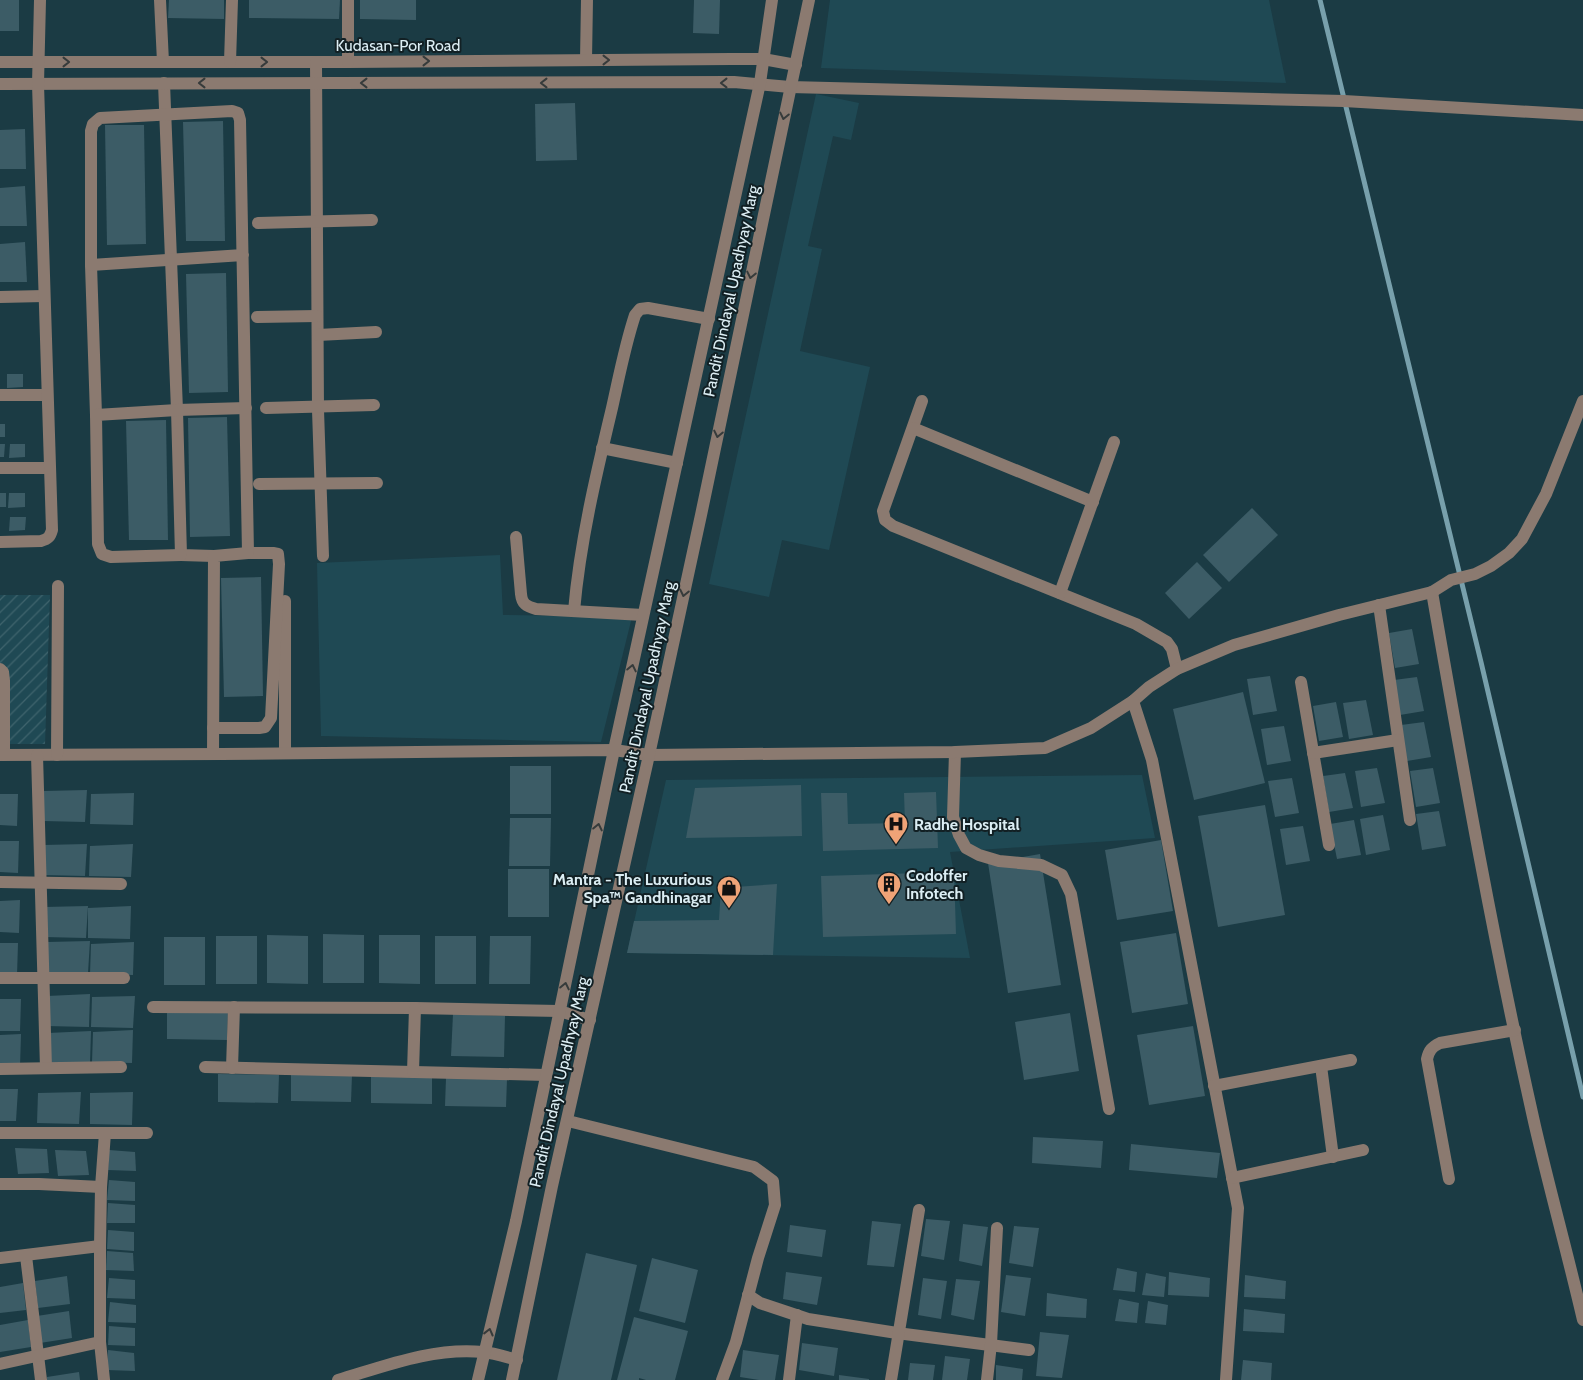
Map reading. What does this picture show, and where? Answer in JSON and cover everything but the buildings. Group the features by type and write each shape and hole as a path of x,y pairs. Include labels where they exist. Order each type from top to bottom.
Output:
{"street":[{"path":"0,542 41,541 51,536 52,530 38,84 40,0"},
{"path":"160,0 163,62"},
{"path":"230,62 232,0"},
{"path":"348,0 348,62"},
{"path":"586,60 587,0"},
{"name":"Pandit Dindayal Upadhyay Marg","path":"478,1380 516,1220 614,750 760,83 772,0"},
{"name":"Pandit Dindayal Upadhyay Marg","path":"512,1380 552,1186 568,1121 701,515 809,0"},
{"name":"Kudasan-Por Road","path":"0,62 763,59 796,65"},
{"path":"316,62 318,406 323,556"},
{"path":"0,84 315,82 760,83 790,87 1344,100 1583,115"},
{"path":"164,83 172,260 181,555"},
{"path":"213,728 265,727 271,718 278,554 248,553 214,556 111,557 102,554 98,544 91,265 91,131 93,124 100,118 238,112 240,120 248,553"},
{"path":"258,223 372,220"},
{"path":"91,265 243,255"},
{"path":"0,297 44,296"},
{"path":"574,611 587,519 602,448 635,315 640,309 648,308 709,319"},
{"path":"257,317 318,316"},
{"path":"318,335 376,332"},
{"path":"0,395 47,395"},
{"path":"922,401 883,511 885,520 893,526 1136,624 1167,642 1172,649 1178,669"},
{"path":"0,669 3,672 4,681 2,754 614,750 649,755 955,752 1045,748 1091,728 1178,669 1234,646 1339,615 1432,592 1451,580 1475,574 1491,566 1509,553 1522,539 1546,494 1583,401"},
{"path":"266,408 374,405"},
{"path":"96,415 246,408"},
{"path":"913,428 1093,502"},
{"path":"1060,593 1114,442"},
{"path":"602,448 677,463"},
{"path":"0,468 49,468"},
{"path":"259,484 377,483"},
{"path":"516,537 522,602 527,606 536,609 643,615"},
{"path":"213,754 214,556"},
{"path":"57,755 58,586"},
{"path":"285,591 285,753"},
{"path":"1432,592 1463,771 1515,1030 1583,1320"},
{"path":"1379,605 1410,820"},
{"path":"1301,682 1329,845"},
{"path":"1133,701 1152,760 1238,1208 1226,1380"},
{"path":"1313,753 1398,740"},
{"path":"955,752 953,817 966,848 978,856 999,861 1041,865 1062,875 1071,894 1109,1109"},
{"path":"37,755 46,1068"},
{"path":"0,882 121,884"},
{"path":"0,978 124,978"},
{"path":"153,1007 415,1008 559,1012 590,1020"},
{"path":"232,1068 234,1007"},
{"path":"413,1072 415,1008"},
{"path":"1449,1179 1427,1059 1428,1052 1432,1047 1440,1043 1515,1030"},
{"path":"1214,1086 1351,1060"},
{"path":"1321,1066 1333,1157"},
{"path":"0,1069 121,1067"},
{"path":"205,1068 546,1075"},
{"path":"568,1121 754,1166 773,1181 776,1205 758,1258 736,1342 722,1380"},
{"path":"0,1133 147,1133"},
{"path":"104,1380 100,1342 100,1246 105,1133"},
{"path":"1232,1178 1363,1150"},
{"path":"0,1184 102,1188"},
{"path":"890,1380 918,1210"},
{"path":"987,1380 991,1344 997,1228"},
{"path":"0,1258 100,1246"},
{"path":"26,1256 40,1380"},
{"path":"748,1295 760,1303 808,1319 897,1333 1029,1350"},
{"path":"789,1380 797,1315"},
{"path":"0,1364 100,1342"},
{"path":"338,1380 416,1357 451,1351 484,1352 517,1360"}],"shaded area":[{"path":"830,0 1269,0 1286,83 821,68"},
{"path":"816,94 859,103 851,140 833,136 808,246 822,249 800,351 870,367 829,550 782,540 769,597 709,584"},
{"path":"500,555 503,615 632,617 601,742 321,736 317,563"},
{"path":"0,595 50,595 45,744 0,744"},
{"path":"1142,775 1155,838 950,852 970,958 627,953 666,780"}],"waterway":[{"path":"1320,0 1481,662 1583,1097"}],"place":[{"name":"Radhe Hospital","path":"896,845"},
{"name":"Codoffer Infotech","path":"889,905"},
{"name":"Mantra - The Luxurious Spa™ Gandhinagar","path":"729,909"}]}
